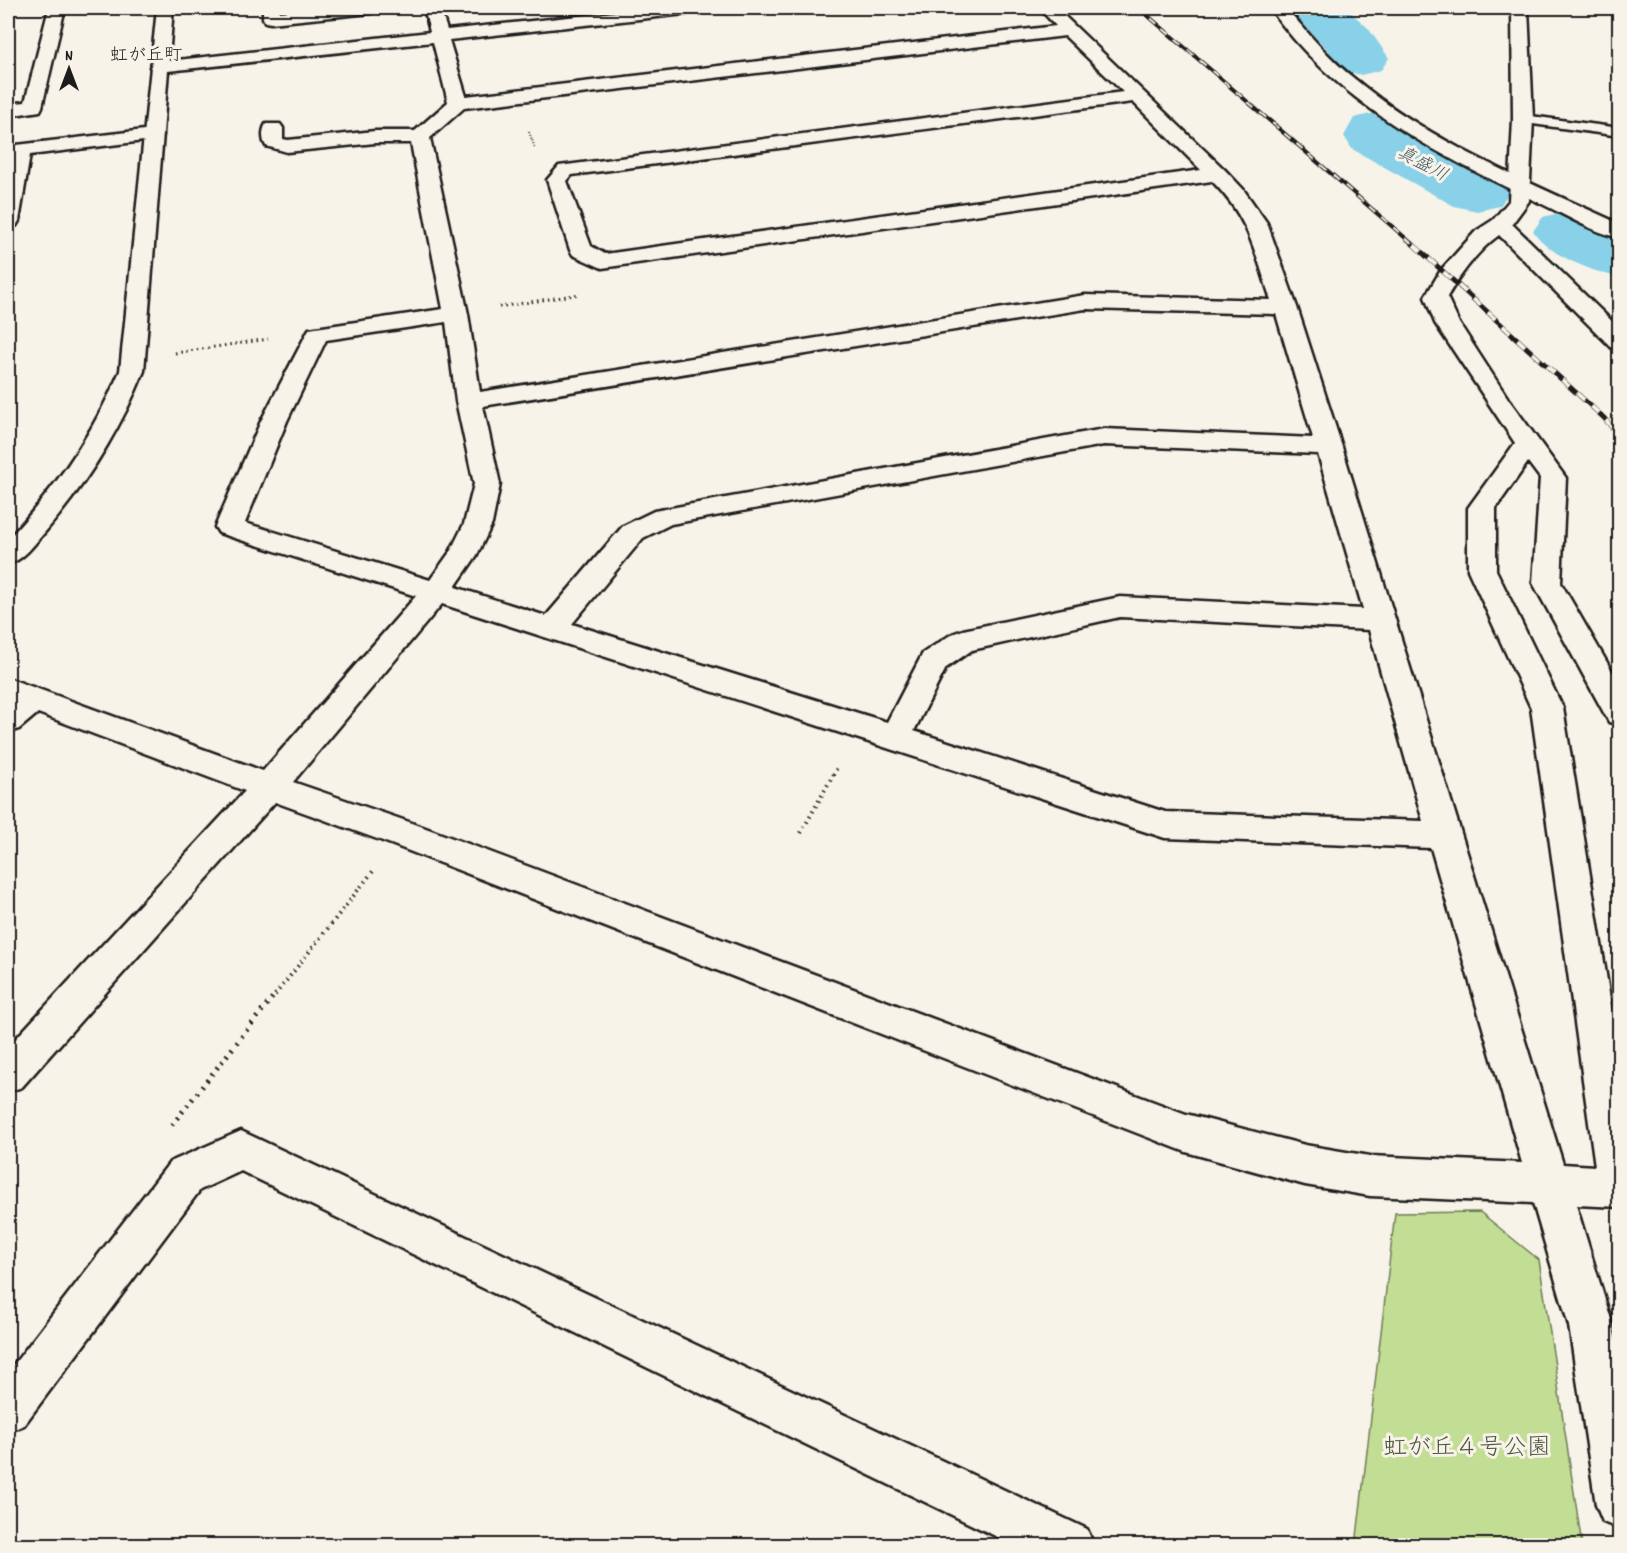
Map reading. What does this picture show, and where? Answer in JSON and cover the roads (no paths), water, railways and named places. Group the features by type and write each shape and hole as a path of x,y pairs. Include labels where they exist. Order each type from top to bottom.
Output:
{"street":[{"path":"8,110 33,107 57,8"},
{"path":"8,555 32,530 86,459 122,398 132,370 165,8"},
{"path":"271,8 271,18 371,8"},
{"path":"432,8 458,103"},
{"path":"159,67 694,8"},
{"path":"1047,8 1218,174 1236,193 1252,216 1285,307 1329,447 1591,1326 1620,1504"},
{"path":"1278,8 1304,43 1368,100 1442,148 1620,232"},
{"path":"1520,8 1523,119 1519,201 1501,225 1484,236 1449,275 1436,297 1447,323 1553,478 1547,583 1620,714"},
{"path":"273,128 273,142 286,147 375,137 420,137 458,103 1070,30"},
{"path":"1138,96 566,170 557,180 580,250 602,261 1218,174"},
{"path":"8,221 14,151 153,135"},
{"path":"8,1074 269,787 436,592 464,555 478,524 486,484 469,400 456,314 420,137"},
{"path":"1501,225 1620,343"},
{"path":"469,400 1085,302 1285,307"},
{"path":"456,314 317,334 274,421 229,527 895,737 1165,825 1445,835"},
{"path":"552,628 633,532 664,517 1104,437 1329,447"},
{"path":"8,721 20,694 269,787 403,834 1186,1133 1305,1166 1370,1176 1619,1187 1547,708 1482,570 1482,508 1528,443"},
{"path":"895,737 934,661 963,641 1120,608 1379,620"},
{"path":"8,1409 185,1176 241,1150 1070,1545"}],"lane":[{"path":"1523,119 1620,132"}],"waterway":[{"name":"真盛川","path":"1316,8 1349,40 1361,58"},
{"name":"真盛川","path":"1375,131 1374,136 1477,192"},
{"name":"真盛川","path":"1567,231 1620,257"}],"railway":[{"path":"1139,8 1416,247"},
{"path":"1414,245 1604,418 1620,437"}],"district":[{"name":"虹が丘町","path":"146,54"}],"park label":[{"name":"虹が丘４号公園","path":"1467,1446"}]}
